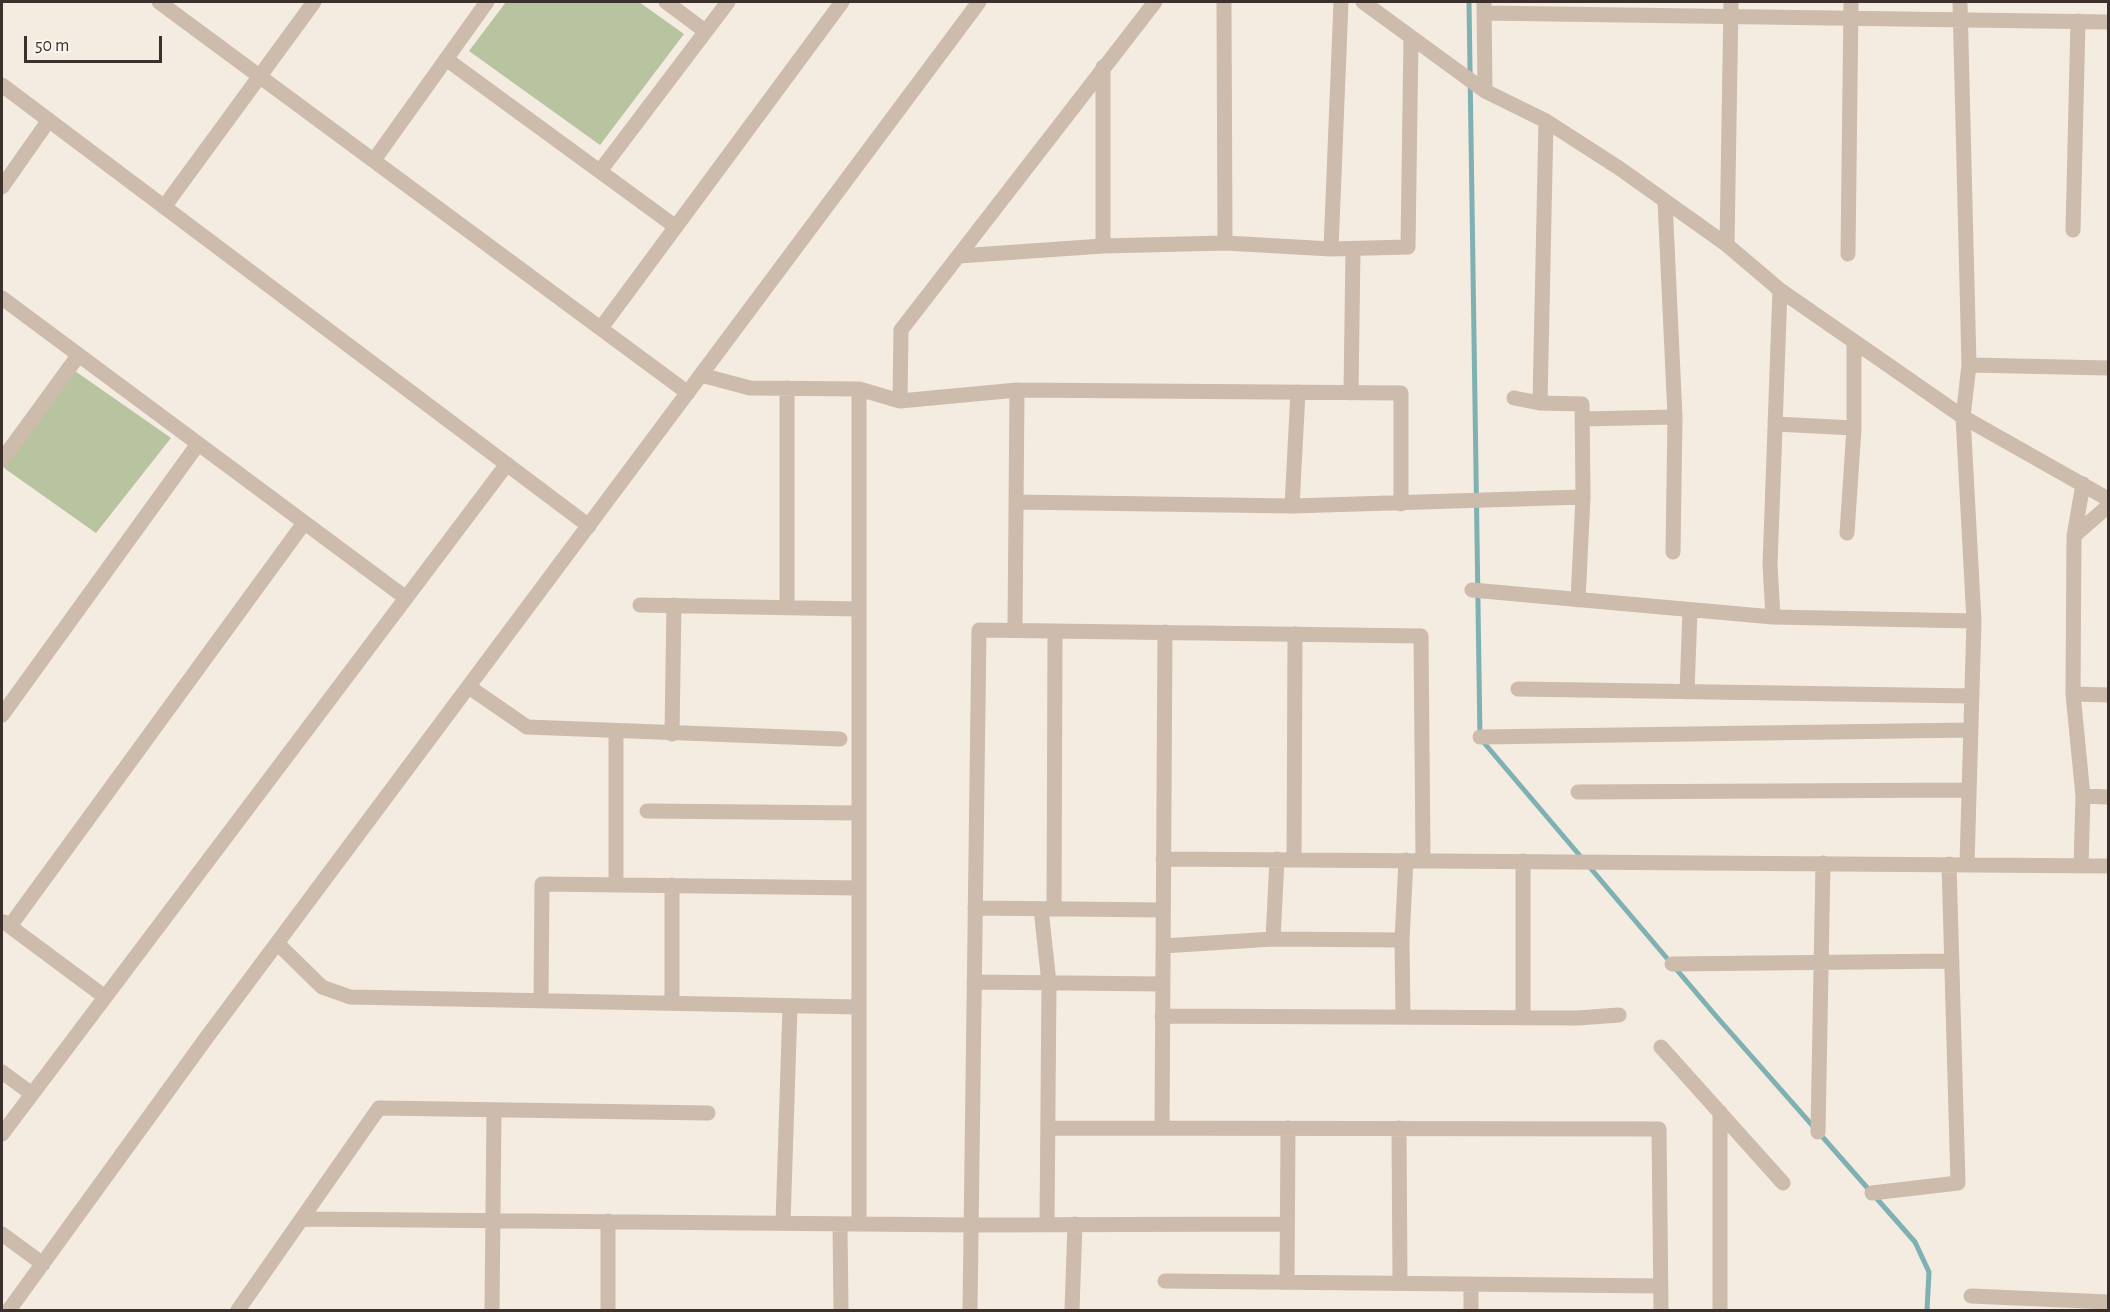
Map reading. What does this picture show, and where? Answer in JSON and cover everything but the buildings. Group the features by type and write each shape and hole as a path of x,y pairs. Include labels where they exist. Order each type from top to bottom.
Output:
{"street":[{"path":"159,2 688,393"},
{"path":"164,207 314,2"},
{"path":"374,160 487,2"},
{"path":"666,2 705,31"},
{"path":"600,171 728,2"},
{"path":"601,328 842,2"},
{"path":"9,1311 277,943 979,2"},
{"path":"900,401 901,330 1155,2"},
{"path":"1224,2 1225,243"},
{"path":"1331,249 1341,2"},
{"path":"1363,2 1485,91 1546,121 1665,201 1727,245 1780,290 1963,417 2109,499"},
{"path":"1848,255 1851,2"},
{"path":"1960,2 1968,365 1963,417 1974,621 1967,864"},
{"path":"1485,91 1484,7 1730,9 1851,19 1959,18 2109,22"},
{"path":"1727,245 1730,9"},
{"path":"2073,230 2078,21"},
{"path":"959,256 1103,246 1225,243 1331,249 1408,247 1411,37"},
{"path":"446,59 676,227"},
{"path":"1103,246 1104,67"},
{"path":"2,85 589,526"},
{"path":"2,187 49,120"},
{"path":"1540,403 1546,121"},
{"path":"1665,201 1675,417 1673,552"},
{"path":"1351,393 1353,249"},
{"path":"1773,617 1770,565 1780,290"},
{"path":"2,298 406,598"},
{"path":"1847,533 1854,428 1854,341"},
{"path":"2,460 78,356"},
{"path":"1968,365 2109,368"},
{"path":"701,375 750,388 859,389 900,401 1017,390 1401,393 1401,504"},
{"path":"787,388 787,608"},
{"path":"859,389 859,1224"},
{"path":"1015,630 1017,390"},
{"path":"1292,506 1298,392"},
{"path":"1514,398 1540,403 1582,404 1583,497 1578,600"},
{"path":"1582,419 1675,417"},
{"path":"1775,424 1854,428"},
{"path":"2,716 198,444"},
{"path":"2,1134 507,464"},
{"path":"2080,866 2083,796 2073,694 2074,536 2083,484"},
{"path":"1016,502 1292,506 1583,497"},
{"path":"2074,536 2109,506"},
{"path":"105,997 6,923 304,523"},
{"path":"1472,590 1773,617 1974,621"},
{"path":"640,605 859,609"},
{"path":"672,734 674,605"},
{"path":"1687,692 1690,610"},
{"path":"970,1311 979,630 1421,636 1423,860"},
{"path":"1047,1225 1048,909 1055,631"},
{"path":"1162,1128 1165,632"},
{"path":"1294,859 1295,634"},
{"path":"469,687 527,727 840,740"},
{"path":"1518,689 1972,696"},
{"path":"2073,694 2109,695"},
{"path":"1480,737 1971,730"},
{"path":"616,731 616,885"},
{"path":"1578,792 1969,790"},
{"path":"2083,796 2109,797"},
{"path":"647,811 859,813"},
{"path":"1163,859 1822,862 2109,866"},
{"path":"1273,939 1277,859"},
{"path":"1403,1017 1402,940 1406,860"},
{"path":"1523,861 1523,1018"},
{"path":"1818,1132 1822,862"},
{"path":"1872,1193 1958,1183 1949,864"},
{"path":"541,1000 542,884 859,888"},
{"path":"672,885 672,1003"},
{"path":"975,908 1163,910"},
{"path":"1163,946 1273,939 1402,940"},
{"path":"277,943 322,987 350,997 859,1007"},
{"path":"1672,964 1952,961"},
{"path":"974,982 1162,984"},
{"path":"783,1223 790,1006"},
{"path":"1162,1016 1523,1018 1619,1015"},
{"path":"1661,1047 1783,1183"},
{"path":"2,1072 32,1094"},
{"path":"238,1311 379,1108 708,1113"},
{"path":"492,1311 494,1110"},
{"path":"1720,1112 1720,1311"},
{"path":"1048,1128 1659,1129 1661,1311"},
{"path":"1287,1282 1288,1128"},
{"path":"1399,1128 1400,1283"},
{"path":"303,1219 971,1225 1287,1224"},
{"path":"608,1221 608,1311"},
{"path":"840,1224 841,1311"},
{"path":"1072,1311 1075,1224"},
{"path":"2,1234 43,1264"},
{"path":"1166,1281 1660,1286"},
{"path":"1471,1284 1471,1311"},
{"path":"1971,1296 2109,1302"}],"green space":[{"path":"506,2 639,2 684,34 600,145 469,51"},
{"path":"75,371 171,438 96,533 4,468"}],"waterway":[{"path":"1469,2 1480,738 1716,1016 1915,1242 1929,1272 1927,1310"}]}
